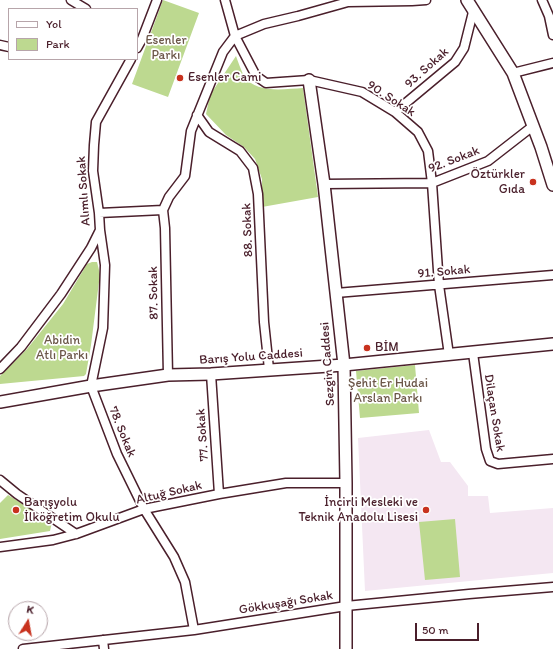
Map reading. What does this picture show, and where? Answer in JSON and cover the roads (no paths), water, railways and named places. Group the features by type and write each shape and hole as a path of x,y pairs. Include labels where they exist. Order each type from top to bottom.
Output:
{"street":[{"path":"140,38 156,0"},
{"name":"90. Sokak","path":"226,0 234,36 256,76 266,83 309,80 362,92 395,112 418,132 428,151 432,183 439,284 449,355"},
{"path":"99,213 163,210 185,176 191,131 223,52 234,36 264,24 348,2 426,0"},
{"path":"466,0 513,73 550,167 553,185"},
{"path":"542,0 550,9 553,35"},
{"path":"74,4 84,8"},
{"name":"93. Sokak","path":"395,112 455,62 464,48 473,12"},
{"name":"Alımlı Sokak","path":"0,370 21,347 61,294 100,230 93,171 96,122 130,60"},
{"path":"513,73 553,64"},
{"name":"Sezgin Caddesi","path":"309,80 324,184 344,365 346,649"},
{"name":"88. Sokak","path":"197,115 210,132 240,151 253,168 258,194 264,322 268,369"},
{"name":"92. Sokak","path":"324,184 432,183 488,161 533,126"},
{"name":"87. Sokak","path":"163,210 165,228 168,375"},
{"path":"91,386 103,328 105,265 100,230"},
{"name":"91. Sokak","path":"336,293 553,275"},
{"name":"Barış Yolu Caddesi","path":"0,402 91,386 168,375 211,374 344,365 553,344"},
{"name":"Dilaçan Sokak","path":"473,353 486,450 490,461 498,464 553,459"},
{"name":"77. Sokak","path":"211,374 220,494"},
{"name":"78. Sokak","path":"91,386 117,454 144,509 174,557 185,582 194,630"},
{"path":"0,480 17,494 76,534"},
{"name":"Altuğ Sokak","path":"0,546 53,540 76,534 144,509 220,494 286,483 346,483"},
{"name":"Gökkuşağı Sokak","path":"23,649 194,630 346,606 553,587"},
{"path":"104,640 104,649"}],"place":[{"name":"Esenler Cami","path":"180,78"},
{"name":"Öztürkler Gıda","path":"533,182"},
{"name":"BİM","path":"367,348"},
{"name":"Barışyolu İlköğretim Okulu","path":"16,510"},
{"name":"İncirli Mesleki ve Teknik Anadolu Lisesi","path":"426,510"}],"park label":[{"name":"Esenler Parkı","path":"166,48"},
{"name":"Abidin Atlı Parkı","path":"62,348"},
{"name":"Şehit Er Hudai Arslan Parkı","path":"388,392"}]}
